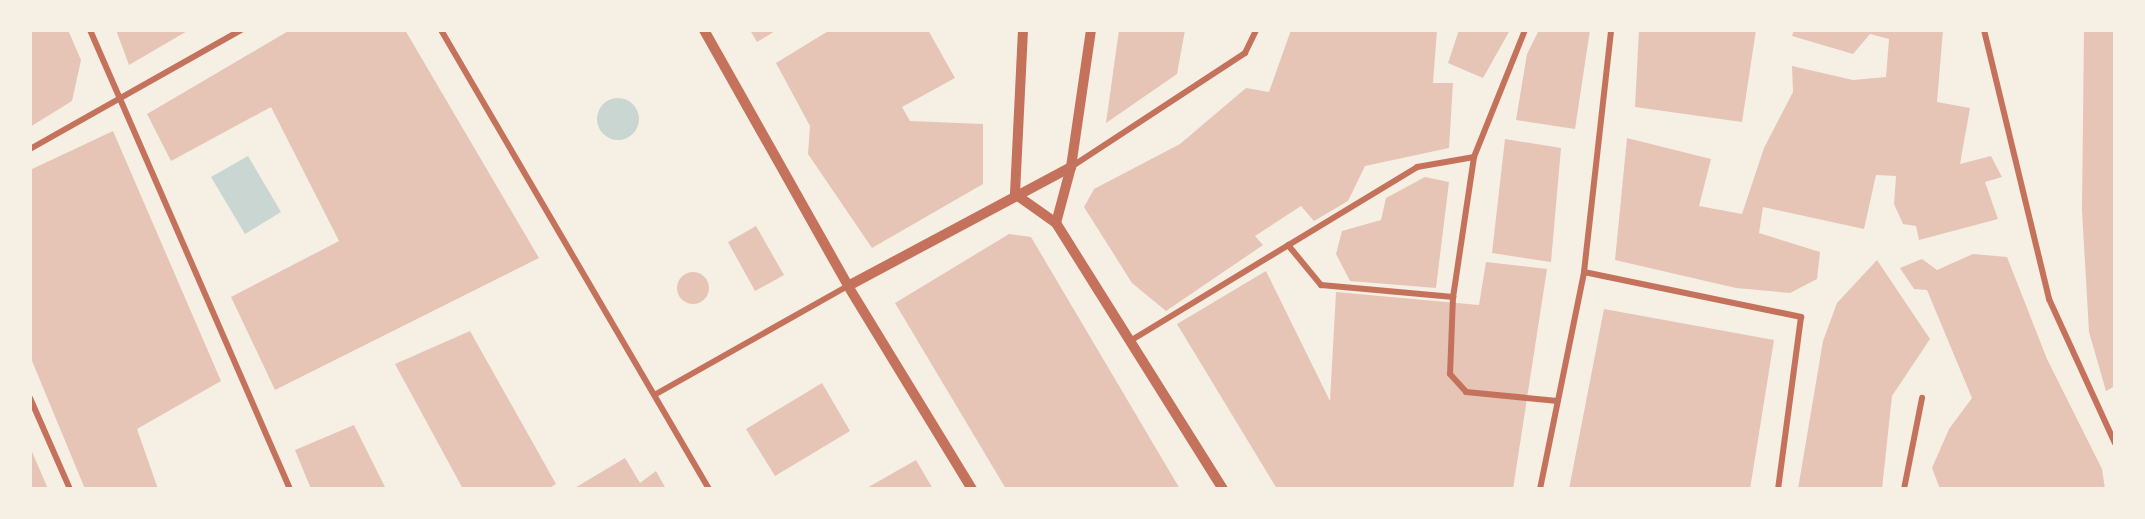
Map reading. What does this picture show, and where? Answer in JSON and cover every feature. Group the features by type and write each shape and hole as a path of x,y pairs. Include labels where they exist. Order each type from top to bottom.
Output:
{"street":[{"path":"90,30 290,489"},
{"path":"30,149 120,102 241,30"},
{"path":"441,30 656,394 709,489"},
{"path":"704,30 848,286 972,489"},
{"path":"1016,194 1023,30"},
{"path":"1056,223 1071,167 1091,30"},
{"path":"656,394 1016,194 1071,167 1245,54 1256,30"},
{"path":"1525,30 1474,157 1453,297 1450,374 1466,392 1558,401"},
{"path":"1540,489 1584,272 1611,30"},
{"path":"1984,30 2049,299 2115,442"},
{"path":"1130,341 1417,167 1474,157"},
{"path":"1016,194 1056,223 1223,489"},
{"path":"1288,245 1321,285 1453,297"},
{"path":"1584,272 1802,317 1778,489"},
{"path":"30,398 70,489"},
{"path":"1904,489 1923,398"}],"shaded area":[{"path":"618,98 626,99 633,104 638,111 638,127 633,134 626,139 618,140 610,139 603,134 598,127 597,119 598,111 603,104 610,99"},
{"path":"248,156 281,212 245,234 211,177"}],"building":[{"path":"30,30 68,30 81,60 72,101 30,127"},
{"path":"116,30 189,30 129,65"},
{"path":"290,30 405,30 539,258 275,390 231,297 339,241 271,107 171,161 147,114"},
{"path":"750,30 777,30 757,42"},
{"path":"830,30 928,30 955,78 902,107 910,121 983,124 983,184 872,248 808,154 810,126 776,63"},
{"path":"1119,30 1185,30 1177,74 1106,123"},
{"path":"1291,30 1437,30 1433,83 1453,83 1449,148 1365,166 1348,201 1314,221 1301,206 1255,236 1263,245 1166,311 1132,283 1084,207 1094,189 1180,144 1246,88 1269,92"},
{"path":"1459,30 1510,30 1483,78 1448,63"},
{"path":"1539,30 1590,30 1575,129 1516,120 1527,54"},
{"path":"1639,30 1756,30 1742,122 1635,107"},
{"path":"1794,30 1943,30 1937,102 1970,108 1960,164 1991,156 2002,177 1985,182 1998,219 1919,240 1916,226 1903,224 1894,204 1896,176 1876,175 1864,229 1763,207 1759,233 1820,252 1817,279 1790,293 1736,288 1615,260 1627,138 1711,159 1699,206 1742,214 1764,148 1793,92 1792,66 1853,80 1886,77 1889,39 1870,34 1853,54 1792,36"},
{"path":"2084,30 2115,30 2115,386 2106,391 2089,332 2082,210"},
{"path":"113,131 221,381 137,429 158,489 85,489 30,356 30,170"},
{"path":"1505,139 1561,148 1551,262 1492,253"},
{"path":"1425,177 1449,182 1436,288 1350,281 1336,254 1342,231 1381,220 1386,198"},
{"path":"756,226 784,275 755,291 728,242"},
{"path":"1009,234 1031,237 1180,489 1006,489 895,303"},
{"path":"1973,254 2007,257 2047,359 2102,469 2105,489 1940,489 1932,468 1949,429 1972,398 1927,290 1914,289 1900,268 1922,259 1937,270"},
{"path":"1877,260 1930,339 1892,396 1882,489 1798,489 1823,341 1837,303"},
{"path":"1486,262 1547,269 1513,489 1277,489 1177,324 1266,271 1330,401 1336,292 1479,305"},
{"path":"693,272 704,277 709,288 704,299 693,304 682,299 677,288 682,277"},
{"path":"1604,309 1774,340 1750,489 1569,489"},
{"path":"470,331 556,484 548,489 463,489 395,364"},
{"path":"822,383 850,431 775,476 746,429"},
{"path":"354,425 386,489 311,489 295,450"},
{"path":"30,447 48,489 30,489"},
{"path":"625,458 640,483 656,471 666,489 573,489"},
{"path":"916,460 933,489 865,489"}]}
